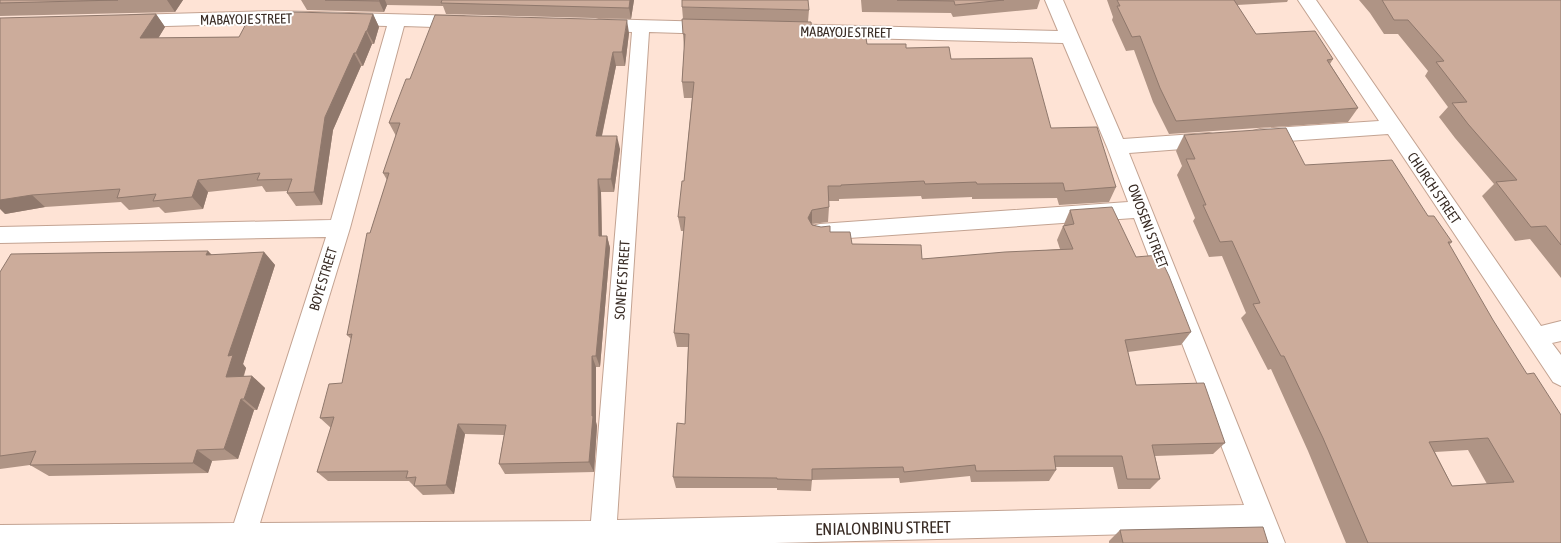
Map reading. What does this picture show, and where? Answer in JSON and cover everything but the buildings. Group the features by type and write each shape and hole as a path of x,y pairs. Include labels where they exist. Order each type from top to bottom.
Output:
{"street":[{"path":"272,18 281,0"},
{"name":"OWOSENI STREET","path":"1054,0 1117,147 1272,543"},
{"name":"CHURCH STREET","path":"1306,0 1561,375"},
{"name":"MABAYOJE STREET","path":"116,21 272,18 475,22"},
{"name":"BOYE STREET","path":"243,536 339,228 397,20"},
{"path":"586,25 728,29"},
{"name":"SONEYE STREET","path":"603,534 641,26"},
{"name":"MABAYOJE STREET","path":"768,30 1069,37"},
{"path":"1117,147 1392,127"},
{"path":"820,232 1141,208"},
{"path":"0,235 339,228"},
{"path":"1535,336 1561,331"},
{"name":"ENIALONBINU STREET","path":"0,538 603,534 1262,518"}]}
